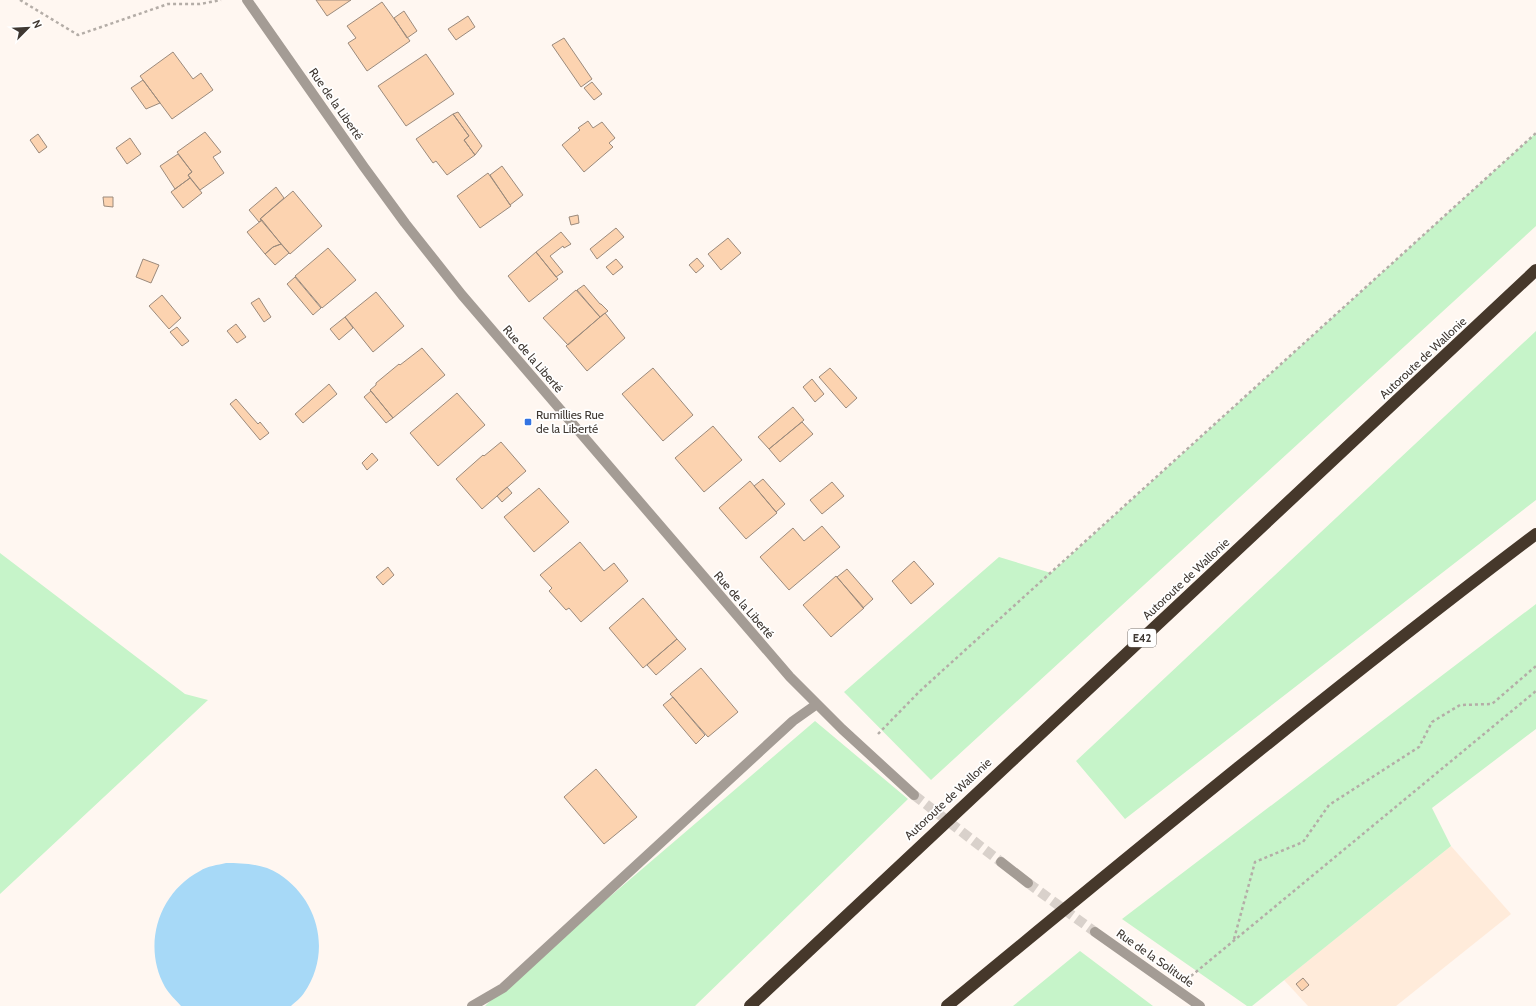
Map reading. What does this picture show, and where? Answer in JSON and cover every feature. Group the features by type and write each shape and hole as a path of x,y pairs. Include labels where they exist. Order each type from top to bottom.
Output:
{"highway":[{"name":"Autoroute de Wallonie","path":"750,1006 996,773 1374,423 1536,270"},
{"path":"947,1006 1194,803 1483,574 1536,534"}],"street":[{"name":"Rue de la Liberté","path":"248,0 367,172 462,295 790,677 863,749 914,795"},
{"path":"472,1006 503,988 793,721 817,704"},
{"path":"1001,862 1028,883"},
{"name":"Rue de la Solitude","path":"1095,932 1200,1006"}],"path":[{"path":"20,0 78,35 168,4 200,4 221,0"},
{"path":"863,749 920,691 1536,133"},
{"path":"1234,939 1255,862 1303,842 1329,805 1419,747 1432,722 1460,705 1492,704 1536,666"},
{"path":"1176,989 1234,939 1536,691"}],"shaded area":[{"path":"1451,846 1511,914 1396,1006 1308,1006 1284,980"}],"green space":[{"path":"1536,133 1536,226 931,780 844,692 999,557 1051,573"},
{"path":"1536,331 1536,500 1125,819 1076,761"},
{"path":"0,553 185,694 208,700 0,894"},
{"path":"1536,604 1536,729 1432,808 1451,846 1252,1006 1247,1006 1122,919"},
{"path":"815,721 908,799 695,1006 485,1006 503,988"},
{"path":"1080,951 1153,1006 1013,1006"}],"water":[{"path":"226,863 260,866 279,874 293,885 304,898 312,913 317,928 319,945 318,961 313,977 304,993 291,1006 181,1006 165,987 158,971 155,955 155,938 158,922 164,907 185,881 206,868"}],"building":[{"path":"316,0 351,0 327,16"},
{"path":"382,2 410,41 367,71 348,43 356,38 347,26"},
{"path":"404,11 417,31 407,38 394,18"},
{"path":"468,16 475,27 456,40 448,29"},
{"path":"564,38 592,79 581,87 552,45"},
{"path":"173,52 193,79 201,73 213,90 172,119 140,76"},
{"path":"426,54 454,94 406,126 378,86"},
{"path":"143,80 160,103 146,109 131,88"},
{"path":"592,82 602,94 594,100 584,88"},
{"path":"458,112 482,146 475,155 464,140 469,136 453,114"},
{"path":"453,114 469,136 464,140 475,155 447,175 436,161 433,163 416,139"},
{"path":"588,121 593,128 602,122 615,138 609,143 613,147 584,172 562,145 580,130 578,128"},
{"path":"205,132 221,152 213,157 224,173 200,190 188,175 192,172 177,152"},
{"path":"38,134 47,147 39,153 30,140"},
{"path":"130,138 141,154 127,164 116,148"},
{"path":"178,154 192,172 188,175 190,178 175,189 160,166"},
{"path":"502,166 523,195 510,205 490,175"},
{"path":"488,173 511,206 480,228 457,196"},
{"path":"190,178 202,193 183,208 171,192"},
{"path":"276,187 284,198 260,219 262,220 259,222 249,210"},
{"path":"293,191 322,226 290,254 260,219"},
{"path":"103,197 113,197 113,207 104,206"},
{"path":"578,215 579,223 571,225 569,217"},
{"path":"262,220 281,244 273,247 265,254 247,232"},
{"path":"616,228 624,237 597,259 590,249"},
{"path":"561,232 571,244 564,248 563,246 550,256 563,272 556,277 536,252"},
{"path":"728,238 741,253 721,270 708,254"},
{"path":"281,244 289,253 275,265 265,254 273,247"},
{"path":"328,248 356,280 322,308 295,276"},
{"path":"536,252 558,279 529,302 508,276"},
{"path":"697,258 704,266 696,273 689,265"},
{"path":"143,259 159,265 151,283 136,277"},
{"path":"616,259 623,267 613,275 606,267"},
{"path":"295,277 321,308 313,315 287,284"},
{"path":"584,285 608,311 600,317 577,290"},
{"path":"576,290 600,317 568,345 543,318"},
{"path":"376,292 404,326 373,352 345,317"},
{"path":"162,295 181,318 169,329 149,306"},
{"path":"259,298 271,317 264,322 251,303"},
{"path":"605,313 625,338 587,371 566,346"},
{"path":"345,317 353,328 339,340 330,329"},
{"path":"236,324 246,337 237,343 227,331"},
{"path":"177,327 189,341 182,346 170,332"},
{"path":"422,348 445,375 393,418 370,390 376,385 376,383 399,364 400,365"},
{"path":"653,368 693,415 663,441 622,394"},
{"path":"830,368 857,398 846,408 819,377"},
{"path":"812,379 824,394 815,402 803,387"},
{"path":"329,384 337,394 303,423 295,414"},
{"path":"371,391 393,418 386,423 364,397"},
{"path":"457,393 485,425 438,466 410,433"},
{"path":"236,399 258,424 260,422 269,433 260,440 230,404"},
{"path":"793,407 804,420 769,449 758,437"},
{"path":"802,422 813,434 780,462 769,449"},
{"path":"713,426 742,460 704,492 675,458"},
{"path":"501,442 526,471 482,509 456,479 483,455 484,456"},
{"path":"372,453 378,460 367,470 362,463"},
{"path":"763,479 785,504 776,512 754,486"},
{"path":"750,481 777,513 746,539 719,508"},
{"path":"832,482 844,496 822,514 810,500"},
{"path":"507,487 512,493 502,502 497,496"},
{"path":"539,488 569,522 534,552 504,517"},
{"path":"822,526 840,547 789,590 760,557 793,528 804,541"},
{"path":"580,542 604,571 614,563 628,581 581,622 569,608 566,610 549,591 552,588 540,575"},
{"path":"914,561 934,584 911,604 892,581"},
{"path":"388,567 394,575 383,585 376,577"},
{"path":"847,569 873,599 863,608 837,577"},
{"path":"836,576 864,608 831,637 803,605"},
{"path":"643,598 677,639 643,668 609,628"},
{"path":"677,639 686,649 656,675 647,665"},
{"path":"701,668 738,712 708,737 670,694"},
{"path":"673,697 705,735 696,744 663,705"},
{"path":"596,769 637,817 604,844 564,797"},
{"path":"1303,978 1309,985 1302,991 1296,984"}],"tunnel":[{"path":"914,795 1001,862"},
{"path":"1028,883 1095,932"}],"place":[{"name":"Rumillies Rue de la Liberté","path":"528,422"}]}
